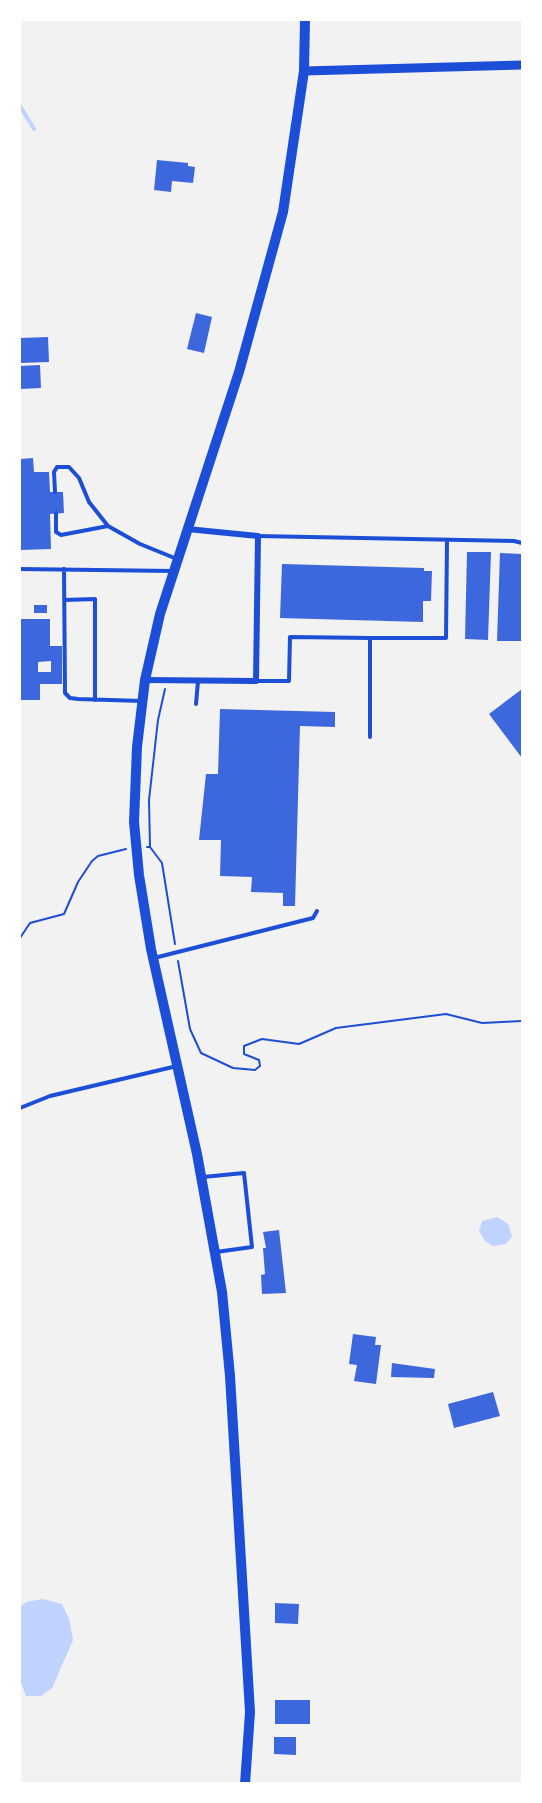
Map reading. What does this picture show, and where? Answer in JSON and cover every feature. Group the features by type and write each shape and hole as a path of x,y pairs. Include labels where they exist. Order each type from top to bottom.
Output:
{"main road":[{"path":"245,1784 250,1712 230,1376 216,1252 202,1177 153,959 139,875 134,822 137,747 145,680 160,614 239,372 283,213 304,71 306,20"}],"street":[{"path":"304,71 522,64"},
{"path":"145,680 256,681 258,536 188,530"}],"lane":[{"path":"55,492 54,472 57,467 69,467 79,478 89,502 108,526 140,544 178,559"},
{"path":"56,513 56,532 61,535 108,526"},
{"path":"258,536 522,543"},
{"path":"256,681 289,681 290,637 446,638 447,540"},
{"path":"20,569 174,572"},
{"path":"64,569 65,693 70,698 143,701"},
{"path":"64,600 95,599 95,700"},
{"path":"370,638 370,737"},
{"path":"195,704 198,680"},
{"path":"153,959 313,918 317,911"},
{"path":"20,1108 50,1096 177,1066"},
{"path":"202,1177 244,1173 252,1247 216,1252"}],"path":[{"path":"170,680 163,692 148,800 150,847 162,863 174,946"},
{"path":"143,848 150,847"},
{"path":"20,938 30,923 64,914 78,882 98,856 129,849"},
{"path":"178,961 190,1029 201,1053 233,1068 255,1070 260,1066 259,1060 244,1054 244,1046 262,1039 299,1044 336,1028 407,1017 446,1014 482,1023 522,1021"}],"water":[{"path":"497,1217 508,1224 512,1236 506,1244 493,1246 485,1241 479,1231 482,1221"},
{"path":"43,1599 62,1604 69,1619 73,1640 52,1688 41,1696 26,1696 20,1680 20,1607 26,1602"}],"building":[{"path":"157,160 188,163 188,166 195,167 193,183 172,181 171,192 154,190"},
{"path":"196,313 212,317 204,353 187,349"},
{"path":"48,337 49,362 20,363 20,338"},
{"path":"40,365 41,388 20,389 20,366"},
{"path":"33,458 34,472 49,472 50,492 63,492 64,513 50,514 51,549 20,550 20,459"},
{"path":"467,552 491,552 488,640 465,639"},
{"path":"500,553 522,554 521,641 497,641"},
{"path":"282,564 424,568 424,571 432,571 431,601 423,601 423,622 280,618"},
{"path":"34,605 47,605 47,613 34,613"},
{"path":"20,619 50,619 50,646 62,646 62,684 40,684 40,700 20,700","holes":["51,661 51,672 38,672 38,662"]},
{"path":"522,689 522,758 489,714"},
{"path":"220,709 335,712 335,727 300,726 295,906 283,906 283,893 251,892 252,877 220,876 221,840 199,840 206,774 218,774"},
{"path":"279,1230 286,1293 262,1294 261,1275 265,1274 263,1248 266,1248 263,1232"},
{"path":"353,1334 376,1337 375,1345 381,1345 376,1384 354,1381 357,1365 349,1364"},
{"path":"392,1363 435,1369 434,1378 391,1377"},
{"path":"493,1392 500,1416 454,1428 448,1404"},
{"path":"275,1603 299,1604 298,1624 275,1623"},
{"path":"275,1700 310,1700 310,1724 275,1724"},
{"path":"274,1737 296,1737 296,1755 274,1754"}],"waterway":[{"path":"20,106 34,129"}]}
